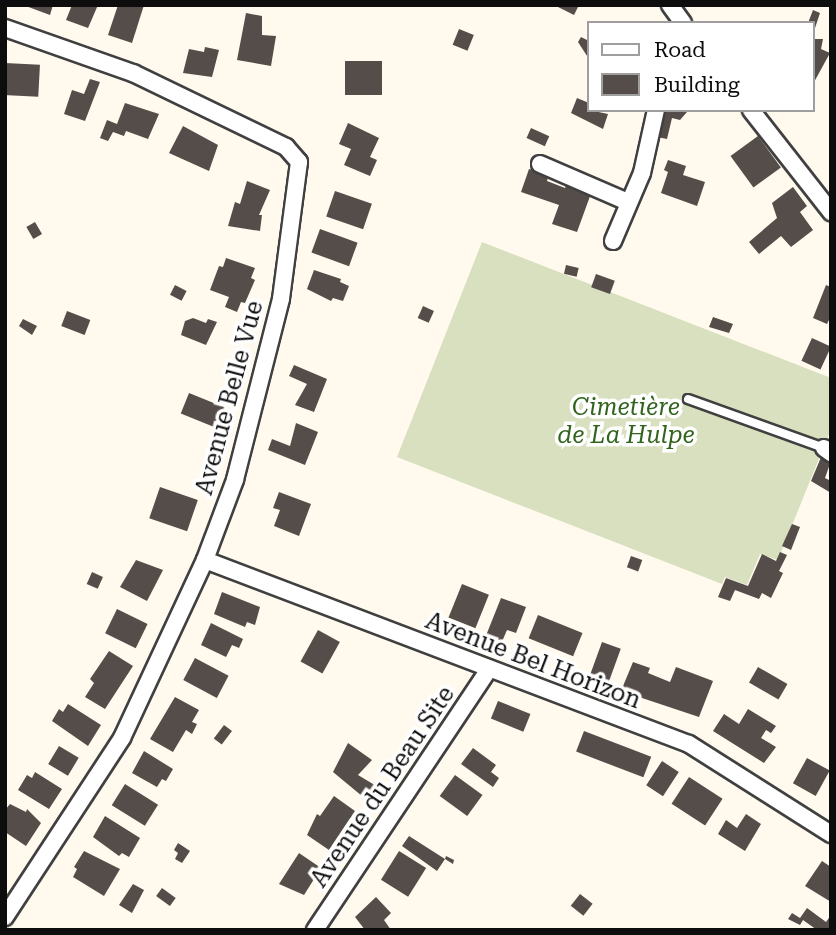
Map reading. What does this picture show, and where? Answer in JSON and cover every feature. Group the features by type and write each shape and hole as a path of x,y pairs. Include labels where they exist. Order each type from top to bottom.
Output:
{"street":[{"name":"Avenue Belle Vue","path":"5,28 132,73 286,147 299,162 281,299 235,480 205,561 121,738 5,917"},
{"path":"613,241 642,173 656,112"},
{"path":"753,112 831,212"},
{"path":"540,163 628,202"},
{"name":"Avenue Bel Horizon","path":"205,561 689,744 831,834"},
{"name":"Avenue du Beau Site","path":"315,930 489,669"}],"lane":[{"path":"688,399 827,451"}],"green space":[{"name":"Cimetière de La Hulpe","path":"482,242 831,378 831,429 778,560 760,554 747,585 725,577 722,584 397,457"}],"building":[{"path":"23,5 53,5 50,15"},
{"path":"72,5 98,5 88,28 66,20"},
{"path":"118,5 144,5 132,43 108,35"},
{"path":"554,5 579,5 574,15"},
{"path":"813,10 820,13 815,28 815,21 809,21"},
{"path":"246,13 262,16 262,35 276,36 271,66 237,60"},
{"path":"459,29 474,35 467,51 453,45"},
{"path":"581,37 588,40 588,57 578,42"},
{"path":"815,39 823,39 821,49 830,53 815,80"},
{"path":"205,47 219,50 212,77 183,73 189,49 204,52"},
{"path":"345,61 382,61 382,95 345,95"},
{"path":"5,63 40,65 38,97 5,95"},
{"path":"90,79 100,82 85,121 64,114 72,90 84,94"},
{"path":"577,98 588,103 588,112 608,114 603,129 571,113"},
{"path":"125,103 159,114 148,139 126,131 124,136 113,132 108,141 100,138 107,120 117,124"},
{"path":"664,112 687,112 680,120 672,118 667,139 657,137"},
{"path":"348,123 379,138 370,157 377,160 370,176 344,165 351,149 339,144"},
{"path":"183,126 218,145 209,171 169,153"},
{"path":"531,128 549,136 545,146 527,138"},
{"path":"758,136 781,168 753,188 730,156"},
{"path":"668,160 686,166 683,175 705,182 697,206 661,193 668,172 664,170"},
{"path":"529,169 549,174 547,181 565,188 568,180 593,188 577,232 552,224 559,205 521,192"},
{"path":"247,181 270,190 259,215 262,215 260,231 228,226 235,202 240,204"},
{"path":"793,187 807,206 800,212 813,230 791,247 781,236 759,254 749,242 777,218 772,203"},
{"path":"335,191 372,204 363,229 326,217"},
{"path":"35,222 42,234 33,239 26,227"},
{"path":"320,229 358,243 349,266 311,252"},
{"path":"226,258 255,268 251,278 255,280 245,303 241,302 237,312 225,307 229,297 210,290 219,266 223,267"},
{"path":"566,265 579,268 577,277 564,274"},
{"path":"314,270 341,279 340,282 349,286 343,301 333,298 331,301 307,289"},
{"path":"596,274 615,281 610,294 591,287"},
{"path":"175,285 187,291 182,301 170,295"},
{"path":"826,285 831,287 831,316 827,324 813,318"},
{"path":"423,306 434,311 429,323 418,318"},
{"path":"67,311 90,320 85,335 61,326"},
{"path":"713,317 733,324 729,333 709,327"},
{"path":"193,318 206,323 208,319 217,322 206,345 181,335 185,321"},
{"path":"23,319 37,326 32,335 19,326"},
{"path":"812,338 831,347 820,370 801,361"},
{"path":"294,365 327,379 314,412 295,405 307,384 289,376"},
{"path":"189,393 226,408 218,428 181,413"},
{"path":"296,423 318,432 305,465 268,450 272,439 290,446"},
{"path":"822,455 831,461 825,478 831,481 831,493 811,481"},
{"path":"160,487 198,500 187,531 149,518"},
{"path":"279,492 311,504 299,536 274,526 280,510 273,508"},
{"path":"792,524 800,527 791,550 782,546"},
{"path":"780,552 787,555 779,571 783,573 771,598 762,593 759,599 735,590 730,601 718,597 726,578 748,586 762,554 776,561"},
{"path":"631,556 642,560 638,571 627,567"},
{"path":"136,560 163,570 147,601 120,587"},
{"path":"92,572 103,577 98,589 87,584"},
{"path":"462,584 489,595 475,628 449,617"},
{"path":"222,592 260,607 255,625 247,622 245,627 214,614"},
{"path":"501,598 526,607 516,633 507,630 501,644 485,638"},
{"path":"117,609 148,624 136,648 105,633"},
{"path":"538,615 583,633 573,656 529,638"},
{"path":"211,623 243,639 239,648 232,645 226,657 201,645"},
{"path":"318,630 340,642 322,674 301,661"},
{"path":"602,642 621,649 609,682 590,675"},
{"path":"109,651 133,666 105,709 85,697 94,683 90,679"},
{"path":"195,658 229,676 217,698 183,680"},
{"path":"633,662 650,668 648,673 670,682 676,667 713,681 699,717 621,691"},
{"path":"758,667 787,684 778,700 749,683"},
{"path":"175,697 199,710 192,722 197,724 192,734 186,730 173,752 150,739"},
{"path":"498,701 530,714 523,732 491,719"},
{"path":"68,704 101,725 88,746 52,721 59,709 63,712"},
{"path":"748,709 776,726 771,733 766,730 761,738 776,747 764,763 713,731 724,714 739,724"},
{"path":"224,725 232,731 222,745 214,739"},
{"path":"584,731 651,757 643,777 576,752"},
{"path":"348,743 372,760 358,775 378,787 368,801 333,772"},
{"path":"59,746 79,758 68,776 48,764"},
{"path":"473,748 496,765 491,772 499,778 493,787 461,764"},
{"path":"144,751 173,769 166,781 162,779 157,787 132,773"},
{"path":"807,758 830,771 816,796 793,783"},
{"path":"662,761 679,772 663,796 646,785"},
{"path":"35,772 62,789 49,809 18,790 27,775 32,778"},
{"path":"455,775 483,795 467,816 440,796"},
{"path":"689,777 723,799 705,826 672,804"},
{"path":"125,784 158,805 145,826 112,805"},
{"path":"334,796 355,811 329,850 307,835 317,814 320,816"},
{"path":"10,804 26,812 27,809 41,823 26,846 5,832 5,810"},
{"path":"746,814 761,824 745,851 718,834 726,820 737,828"},
{"path":"105,816 140,838 129,857 122,853 119,856 93,837"},
{"path":"409,836 445,859 437,871 402,846"},
{"path":"178,843 190,851 182,863 175,859 178,853 174,850"},
{"path":"84,851 120,869 104,896 73,877 77,869 74,867"},
{"path":"399,851 426,868 408,897 381,880"},
{"path":"299,853 321,868 304,895 279,884"},
{"path":"446,856 454,860 453,864 445,859"},
{"path":"822,861 831,867 831,902 805,886"},
{"path":"133,884 144,890 132,913 119,905"},
{"path":"162,888 176,898 170,906 156,896"},
{"path":"580,894 593,904 583,916 571,906"},
{"path":"376,897 391,913 384,920 391,930 365,930 355,917"},
{"path":"807,908 826,922 831,915 831,930 817,930 803,920 800,925 788,919 792,913 800,918"}]}
